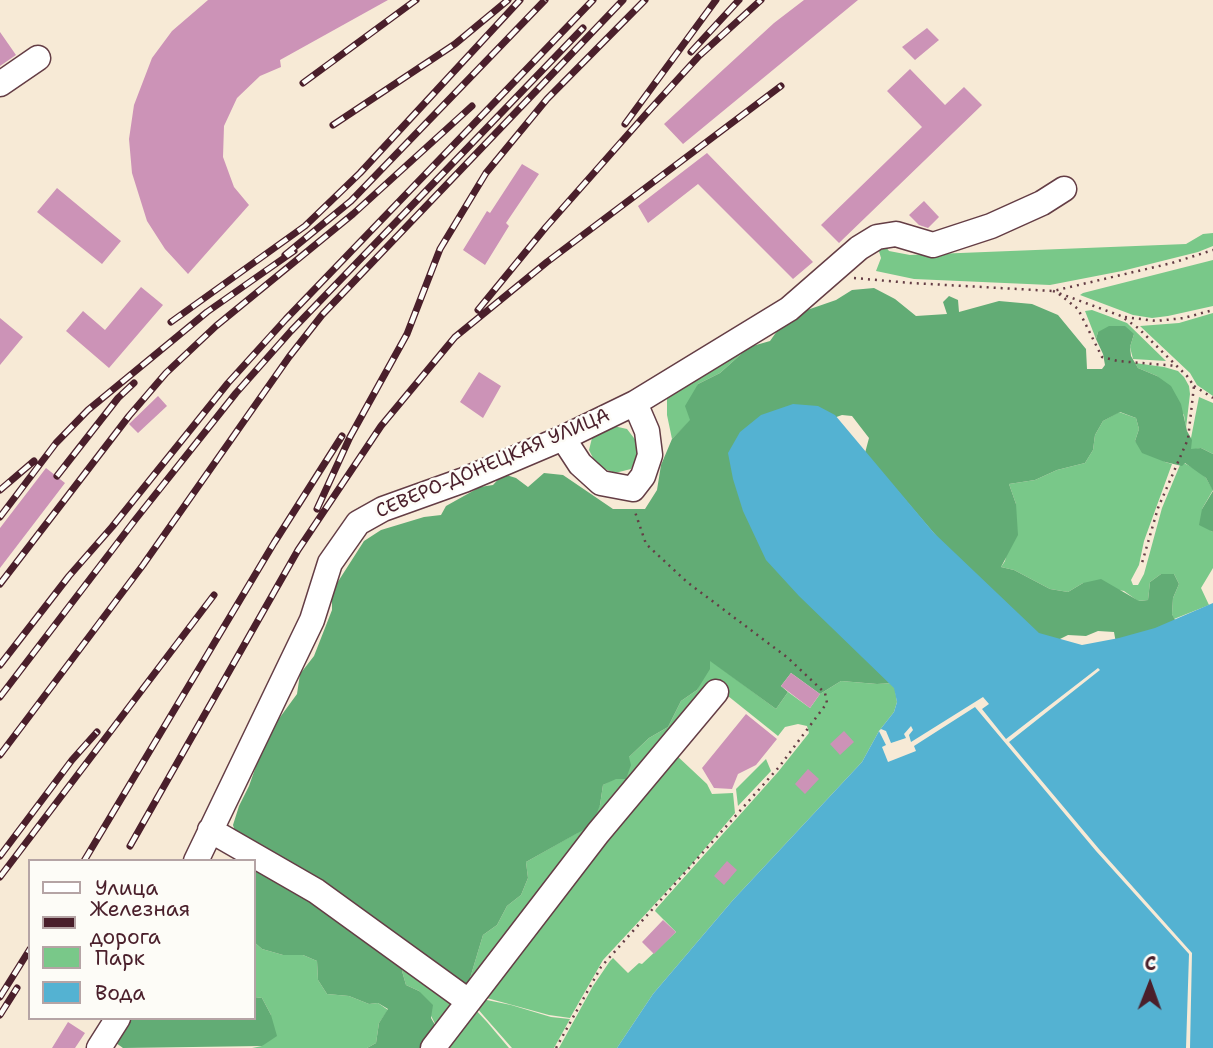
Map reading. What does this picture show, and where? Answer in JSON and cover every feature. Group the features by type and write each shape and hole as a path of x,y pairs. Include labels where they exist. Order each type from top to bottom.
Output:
{"street":[{"path":"0,84 38,58"},
{"name":"СЕВЕРО-ДОНЕЦКАЯ УЛИЦА","path":"197,859 312,620 330,563 358,523 383,509 464,480 563,438 635,402 789,309 830,276 859,247 877,237 896,234 933,244 991,226 1042,203 1064,188"},
{"path":"563,438 580,464 601,484 633,489 643,476 650,455 648,431 635,402"},
{"path":"433,1048 598,833 716,692"},
{"path":"210,830 316,891 468,1001"},
{"path":"99,1048 117,1020"}],"path":[{"path":"830,276 911,284 1053,291 1172,263 1213,250"},
{"path":"1053,291 1121,316 1156,321 1184,318 1213,310"},
{"path":"1053,291 1078,309 1101,357 1177,366"},
{"path":"1121,316 1138,328 1194,386 1213,398"},
{"path":"1142,563 1158,508 1188,439 1194,386"},
{"path":"556,1048 601,967 779,767 827,703 825,693 788,658 687,582 646,544 635,514 633,489"}],"green space":[{"path":"1213,233 1213,246 1198,252 1050,285 914,279 876,271 881,258 878,248 883,243 889,251 910,255 1186,244 1203,234"},
{"path":"1213,260 1213,306 1152,318 1133,315 1080,295 1083,293"},
{"path":"874,288 895,299 916,316 947,314 943,302 949,296 958,300 959,312 999,301 1032,304 1058,315 1086,349 1087,369 1102,369 1105,365 1096,339 1098,332 1109,326 1125,326 1134,334 1130,347 1131,356 1138,368 1171,386 1181,404 1187,431 1192,440 1191,449 1201,448 1213,454 1213,491 1206,478 1185,463 1182,466 1142,453 1135,441 1139,429 1136,418 1120,412 1103,421 1095,435 1093,450 1085,463 1057,470 1035,480 1009,484 1016,504 1018,535 1001,567 1014,570 1050,589 1068,592 1083,583 1101,579 1139,601 1148,600 1150,582 1161,574 1174,574 1179,584 1173,598 1172,614 1178,626 1117,649 1114,632 1098,631 1086,636 1068,635 1052,643 1027,632 975,581 865,453 869,438 852,416 842,415 828,420 894,683 841,681 820,694 791,673 781,686 788,692 776,709 710,661 710,669 697,690 681,701 668,727 649,738 629,757 631,765 626,779 616,779 603,785 600,805 592,825 526,862 528,878 521,895 507,906 497,925 483,935 468,985 460,986 236,835 233,825 267,735 297,694 300,674 314,656 332,610 332,591 364,541 381,530 424,517 441,515 446,506 480,487 493,485 503,474 516,478 528,487 544,473 563,475 613,509 645,509 657,490 661,465 672,439 690,420 685,406 698,384 720,373 749,347 770,341 787,317 836,300 852,290"},
{"path":"1092,310 1127,323 1166,361 1133,359 1130,347 1134,334 1098,332 1096,339 1085,311"},
{"path":"1213,313 1213,396 1197,385 1190,373 1140,326 1179,323"},
{"path":"749,347 720,373 698,384 691,420 672,439 667,398"},
{"path":"1135,363 1178,371 1184,377 1190,394 1186,428 1184,415 1157,376 1138,368"},
{"path":"1199,397 1213,403 1213,454 1201,448 1191,450"},
{"path":"1119,412 1136,418 1139,429 1135,441 1172,464 1144,541 1139,565 1131,580 1133,585 1138,585 1144,574 1162,508 1180,465 1184,463 1197,470 1213,490 1202,509 1213,532 1213,568 1201,588 1209,605 1174,619 1173,598 1179,584 1174,574 1161,574 1150,582 1148,600 1138,601 1124,591 1083,583 1068,592 1050,589 1014,570 1001,567 1005,561 1016,504 1009,484 1035,480 1057,470 1085,463 1093,450 1095,435 1103,421"},
{"path":"609,425 627,429 637,442 637,457 631,469 615,473 597,466 589,450 593,434"},
{"path":"1213,491 1213,532 1199,525 1202,509"},
{"path":"710,660 776,709 788,692 810,708 820,694 841,681 894,683 897,702 894,712 879,731 862,762 733,900 653,994 617,1048 559,1048 593,986 613,958 628,973 639,963 642,964 676,932 656,909 778,772 809,733 807,726 798,724 785,727 778,736 713,684 468,985 483,935 497,925 507,906 521,895 528,878 526,862 577,833 600,805 603,785 616,778 629,757 649,738 668,727 681,701 697,690"},
{"path":"675,754 707,784 712,794 733,793 735,813 603,960 570,1018 483,997"},
{"path":"766,759 771,771 738,806 736,789"},
{"path":"256,864 406,963 402,971 406,985 419,991 433,1005 431,1018 438,1030 424,1048 367,1048 376,1043 379,1023 388,1009 378,1003 369,1004 349,996 327,994 318,980 317,961 303,955 283,955 262,949 256,944"},
{"path":"256,944 262,949 283,955 303,955 317,961 318,980 327,994 349,996 369,1004 378,1003 388,1010 379,1023 376,1043 367,1048 252,1048 262,1046 271,1015 262,998 256,997"},
{"path":"406,963 450,998 451,1008 438,1030 419,991 406,985 402,971"},
{"path":"256,997 262,998 271,1015 277,1036 262,1046 123,1048 116,1043 129,1020 256,1020"},
{"path":"482,999 551,1017 570,1019 554,1048 512,1048 476,1007"},
{"path":"474,1008 487,1022 509,1048 442,1048"}],"water":[{"path":"793,404 818,406 835,415 934,533 1039,633 1082,645 1155,628 1213,603 1213,1048 617,1048 653,994 733,900 862,762 879,731 894,712 897,702 894,688 799,596 766,560 743,511 728,453 740,432 761,415"}],"pier":[{"path":"1098,668 1100,670 1009,742 1099,849 1192,953 1190,1048 1186,1048 1189,954 1096,851 975,707 914,746 916,751 888,762 882,747 886,745 879,731 881,729 886,731 891,743 906,738 904,734 911,726 911,742 983,697 989,704 982,709 1006,739"}],"building":[{"path":"208,0 388,0 280,60 281,67 260,76 237,98 224,126 223,157 234,187 249,205 188,274 165,249 147,221 132,173 129,139 134,105 152,58 172,31"},
{"path":"804,0 858,0 683,144 664,124 774,23"},
{"path":"927,28 939,40 915,60 902,47"},
{"path":"0,32 16,55 0,66"},
{"path":"910,69 945,105 964,87 982,105 839,243 821,225 922,127 887,91"},
{"path":"707,153 813,262 793,279 698,184 648,223 638,206"},
{"path":"522,164 539,174 506,223 509,226 485,265 463,250 487,211 490,213"},
{"path":"57,188 121,241 102,264 37,212"},
{"path":"924,201 939,217 928,228 919,225 909,215"},
{"path":"141,287 163,305 109,368 66,331 83,311 105,330"},
{"path":"0,318 23,337 0,365"},
{"path":"479,372 501,386 483,418 460,402"},
{"path":"158,396 167,406 138,433 129,424"},
{"path":"46,468 65,483 0,568 0,528"},
{"path":"791,673 820,694 810,708 781,686"},
{"path":"746,714 777,739 756,765 738,774 732,789 714,788 702,768"},
{"path":"844,731 854,742 840,755 830,744"},
{"path":"808,769 819,779 805,794 795,784"},
{"path":"727,861 737,870 724,885 714,876"},
{"path":"663,920 676,932 654,954 642,942"},
{"path":"68,1022 85,1033 75,1048 52,1048"}],"railway":[{"path":"303,83 416,0"},
{"path":"333,125 455,44 508,0"},
{"path":"171,322 305,226 360,173 520,0"},
{"path":"285,255 351,201 545,0"},
{"path":"0,665 69,576 228,383 286,319 593,0"},
{"path":"0,755 143,565 289,357 322,315 623,0"},
{"path":"317,509 350,437 407,334 440,249 486,173 547,99 645,0"},
{"path":"625,124 716,0"},
{"path":"691,52 739,0"},
{"path":"478,310 546,227 646,114 699,56 761,0"},
{"path":"0,697 236,393 291,331 583,28"},
{"path":"130,846 298,550 381,426 455,337 547,262 781,86"},
{"path":"0,584 129,416 166,373 216,326 353,214 472,106"},
{"path":"0,517 56,443 88,410 207,312 294,251"},
{"path":"57,476 118,398 134,383"},
{"path":"85,859 274,543 342,436"},
{"path":"0,490 34,461"},
{"path":"0,877 214,595"},
{"path":"0,856 72,760 97,732"},
{"path":"0,997 28,952"},
{"path":"0,1015 17,988"}]}
